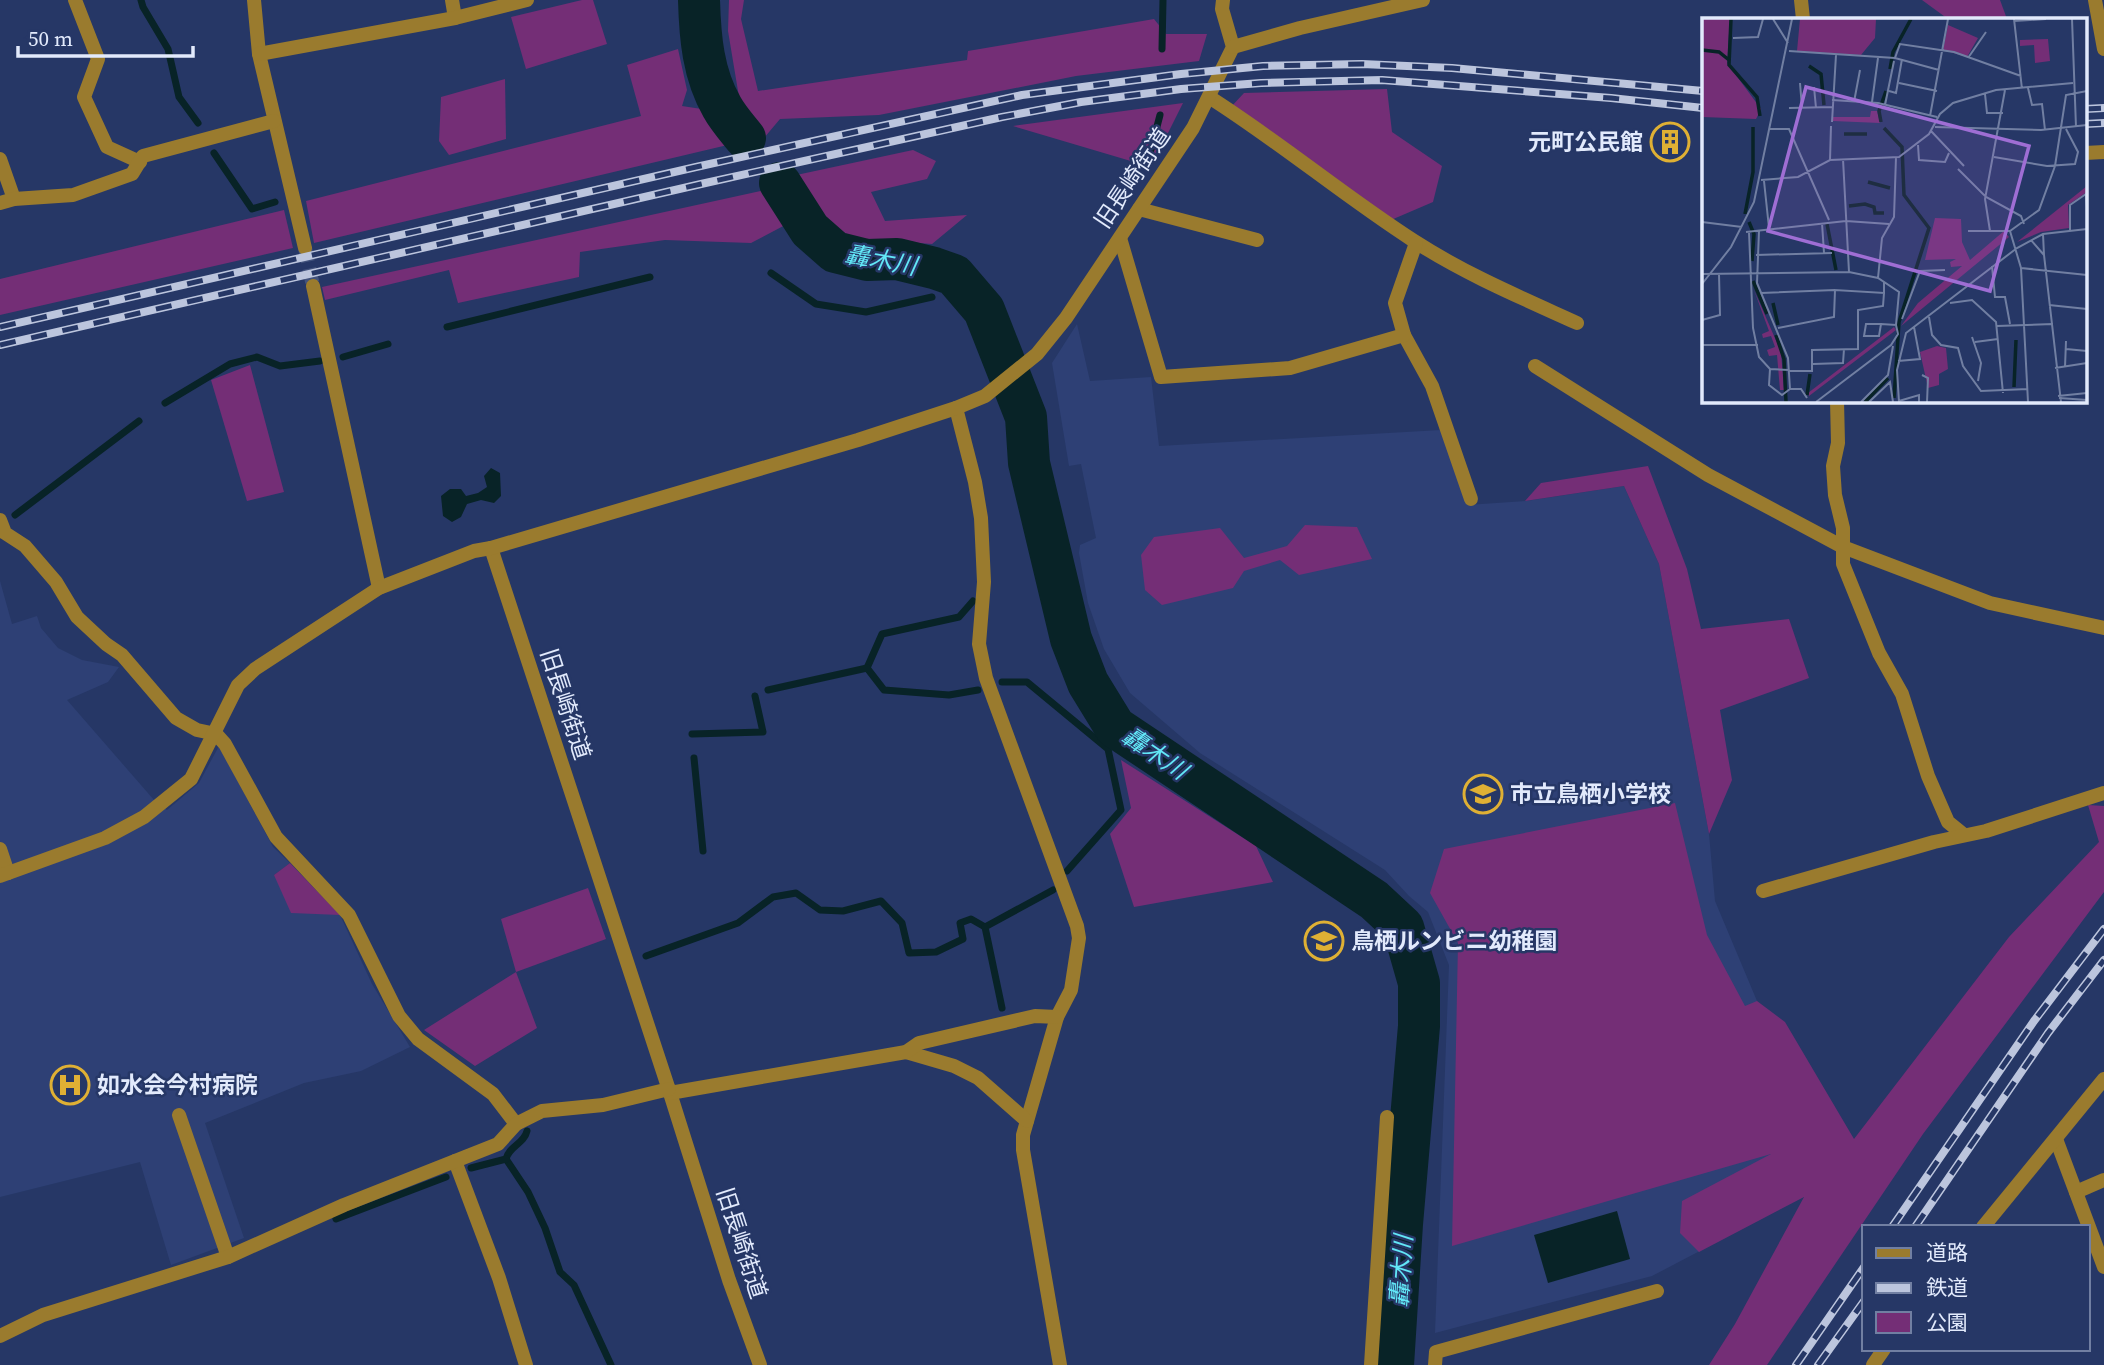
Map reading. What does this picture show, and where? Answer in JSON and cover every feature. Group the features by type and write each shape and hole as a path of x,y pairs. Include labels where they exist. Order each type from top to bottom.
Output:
{"street":[{"path":"75,0 97,60 84,97 107,146 139,162"},
{"path":"254,0 258,54 305,248"},
{"path":"452,0 455,18"},
{"path":"258,54 455,18 527,0"},
{"path":"1223,0 1222,9 1233,47 1300,28 1423,0"},
{"path":"1801,0 1803,18"},
{"path":"2095,0 2104,49"},
{"name":"旧長崎街道","path":"956,408 985,396 1027,364 1066,318 1193,128 1233,47"},
{"path":"1209,97 1253,125 1416,243 1497,287 1577,323"},
{"path":"0,159 7,201 73,195 132,174 143,156 275,121"},
{"path":"2086,153 2104,152"},
{"path":"1139,209 1257,240"},
{"path":"1119,238 1161,377 1290,368 1404,335"},
{"path":"1416,243 1395,303 1404,335 1432,386 1471,499"},
{"path":"313,286 379,588"},
{"path":"1535,366 1708,475 1843,547 1990,603 2104,628"},
{"path":"1837,402 1838,443 1833,466 1835,495 1843,528 1843,564 1879,653 1902,694 1933,788 1948,822 1964,835"},
{"path":"0,849 4,874 105,838 144,817 191,779 216,734 238,685 255,669 379,588 474,551 739,476 956,408 975,482 981,518 984,583 979,643 986,678 1077,926 1079,938 1071,990 1057,1017 1023,1135 1023,1150 1060,1365"},
{"path":"0,520 5,533 25,546 56,582 77,617 122,655 176,718 197,730 216,734 225,744 276,837 349,915 399,1016 418,1038 493,1094 516,1124"},
{"name":"旧長崎街道","path":"491,548 670,1091 729,1280 760,1365"},
{"path":"1763,891 1986,831 2104,793"},
{"path":"1,1333 43,1315 228,1256 344,1205 499,1144 516,1124 542,1111 603,1105 670,1091 906,1052 919,1043 1035,1016 1057,1017"},
{"path":"906,1052 954,1066 978,1078 1027,1121"},
{"path":"1985,1225 2104,1079"},
{"path":"179,1115 228,1256"},
{"path":"1371,1365 1387,1117"},
{"path":"2056,1139 2088,1225"},
{"path":"455,1161 499,1278 526,1365"},
{"path":"2076,1192 2104,1180"},
{"path":"2090,1230 2104,1267"},
{"path":"1435,1365 1436,1352 1657,1291"}],"shaded area":[{"name":"市立鳥栖小学校","path":"1077,324 1090,381 1151,377 1159,446 1441,430 1467,505 1526,501 1624,486 1659,564 1709,834 1715,901 1757,1001 1805,1196 1652,1276 1435,1333 1449,965 1428,912 1385,870 1200,753 1130,693 1104,649 1088,603 1079,553 1080,545 1096,538 1081,464 1069,466 1052,363"},
{"path":"491,468 500,473 501,496 494,503 481,500 467,504 461,517 452,522 443,516 441,496 450,489 461,489 466,496 478,493 487,487 484,476"},
{"path":"0,581 12,624 37,616 41,628 58,648 82,660 119,667 108,682 67,700 154,800 167,810 199,783 219,746 273,847 290,863 274,875 340,915 372,984 410,1047 361,1071 304,1083 205,1123 244,1238 171,1265 140,1162 0,1197"},
{"path":"1617,1211 1630,1259 1548,1283 1534,1235"}],"green space":[{"path":"582,0 593,0 607,44 526,69 511,17"},
{"path":"729,0 744,0 741,19 758,91 967,60 968,51 1154,19 1166,34 1207,34 1199,61 1076,76 879,115 780,119 764,138 740,103 728,31"},
{"path":"1922,0 2000,0 2007,18 1947,18"},
{"path":"678,49 687,90 682,106 715,111 736,143 314,243 306,201 641,116 627,65"},
{"path":"505,79 506,139 449,155 439,141 441,97"},
{"path":"1387,89 1392,132 1442,166 1433,202 1391,220 1230,108 1244,93"},
{"path":"1183,103 1151,167 1013,126"},
{"path":"913,150 936,161 927,179 871,192 885,221 967,215 932,244 853,238 824,220 787,177"},
{"path":"765,190 789,223 751,243 665,240 580,252 579,277 458,303 449,270 325,300 322,287"},
{"path":"284,210 293,248 0,315 0,279"},
{"path":"250,365 284,492 247,501 211,380"},
{"path":"1648,466 1687,569 1701,629 1789,619 1809,678 1720,710 1732,780 1709,834 1659,564 1624,486 1525,501 1541,483"},
{"path":"1305,525 1357,527 1372,559 1299,575 1280,560 1244,571 1233,588 1162,605 1145,590 1141,555 1154,537 1220,528 1244,558 1287,546"},
{"path":"1121,760 1256,846 1273,882 1134,907 1110,834 1131,808"},
{"path":"1675,803 1707,935 1745,1006 1757,1001 1785,1022 1854,1139 2009,937 2099,842 2088,805 2104,806 2104,892 1923,1134 1767,1365 1709,1365 1735,1324 1804,1197 1699,1252 1680,1233 1682,1201 1771,1154 1452,1246 1458,943 1430,893 1444,849"},
{"path":"290,863 340,915 291,913 274,875"},
{"path":"588,888 606,939 516,972 501,919"},
{"path":"516,972 537,1028 475,1066 424,1030"}],"waterway":[{"path":"141,0 168,49 179,97 198,123"},
{"name":"轟木川","path":"699,0 702,41 711,82 724,111 745,138"},
{"path":"1162,49 1163,0"},
{"path":"1148,161 1160,115"},
{"path":"214,153 252,209 275,202"},
{"name":"轟木川","path":"780,183 810,230 835,252 867,260 897,259 954,275 984,310 1026,417 1029,463 1071,639 1088,683 1115,727 1374,900 1403,927 1419,983 1419,1026 1393,1365"},
{"path":"771,273 816,304 866,312 932,297"},
{"path":"447,327 650,277"},
{"path":"343,357 388,344"},
{"path":"165,403 230,364 257,357 280,366 320,361"},
{"path":"15,515 139,421"},
{"path":"867,668 882,634 959,617 973,601"},
{"path":"768,690 867,668 884,690 949,695 978,690"},
{"path":"1002,682 1027,682 1108,749 1121,810 1067,871"},
{"path":"692,734 763,732 755,696"},
{"path":"694,758 703,851"},
{"path":"1002,1008 985,927 1053,890"},
{"path":"646,956 738,923 773,897 796,893 820,910 843,911 881,901 902,923 909,953 936,952 963,939 960,923 971,919 985,927"},
{"path":"527,1131 506,1159 528,1192 545,1228 560,1272 574,1285 611,1365"},
{"path":"471,1168 506,1159"},
{"path":"336,1219 446,1177"}],"tunnel":[{"path":"305,248 313,286"}],"railway":[{"path":"0,327 1022,95 1263,66 1362,64 1452,68 1702,91"},
{"path":"0,345 701,184 1081,102 1181,89 1261,83 1382,80 1702,108"},
{"path":"2086,109 2104,108"},
{"path":"2086,124 2104,123"},
{"path":"1893,1225 2034,1021 2104,929"},
{"path":"1916,1225 2048,1033 2104,960"},
{"path":"1796,1365 1862,1270"},
{"path":"1818,1365 1862,1304"}],"place":[{"name":"元町公民館","path":"1670,142"},
{"name":"市立鳥栖小学校","path":"1483,794"},
{"name":"鳥栖ルンビニ幼稚園","path":"1324,941"},
{"name":"如水会今村病院","path":"70,1085"}]}
